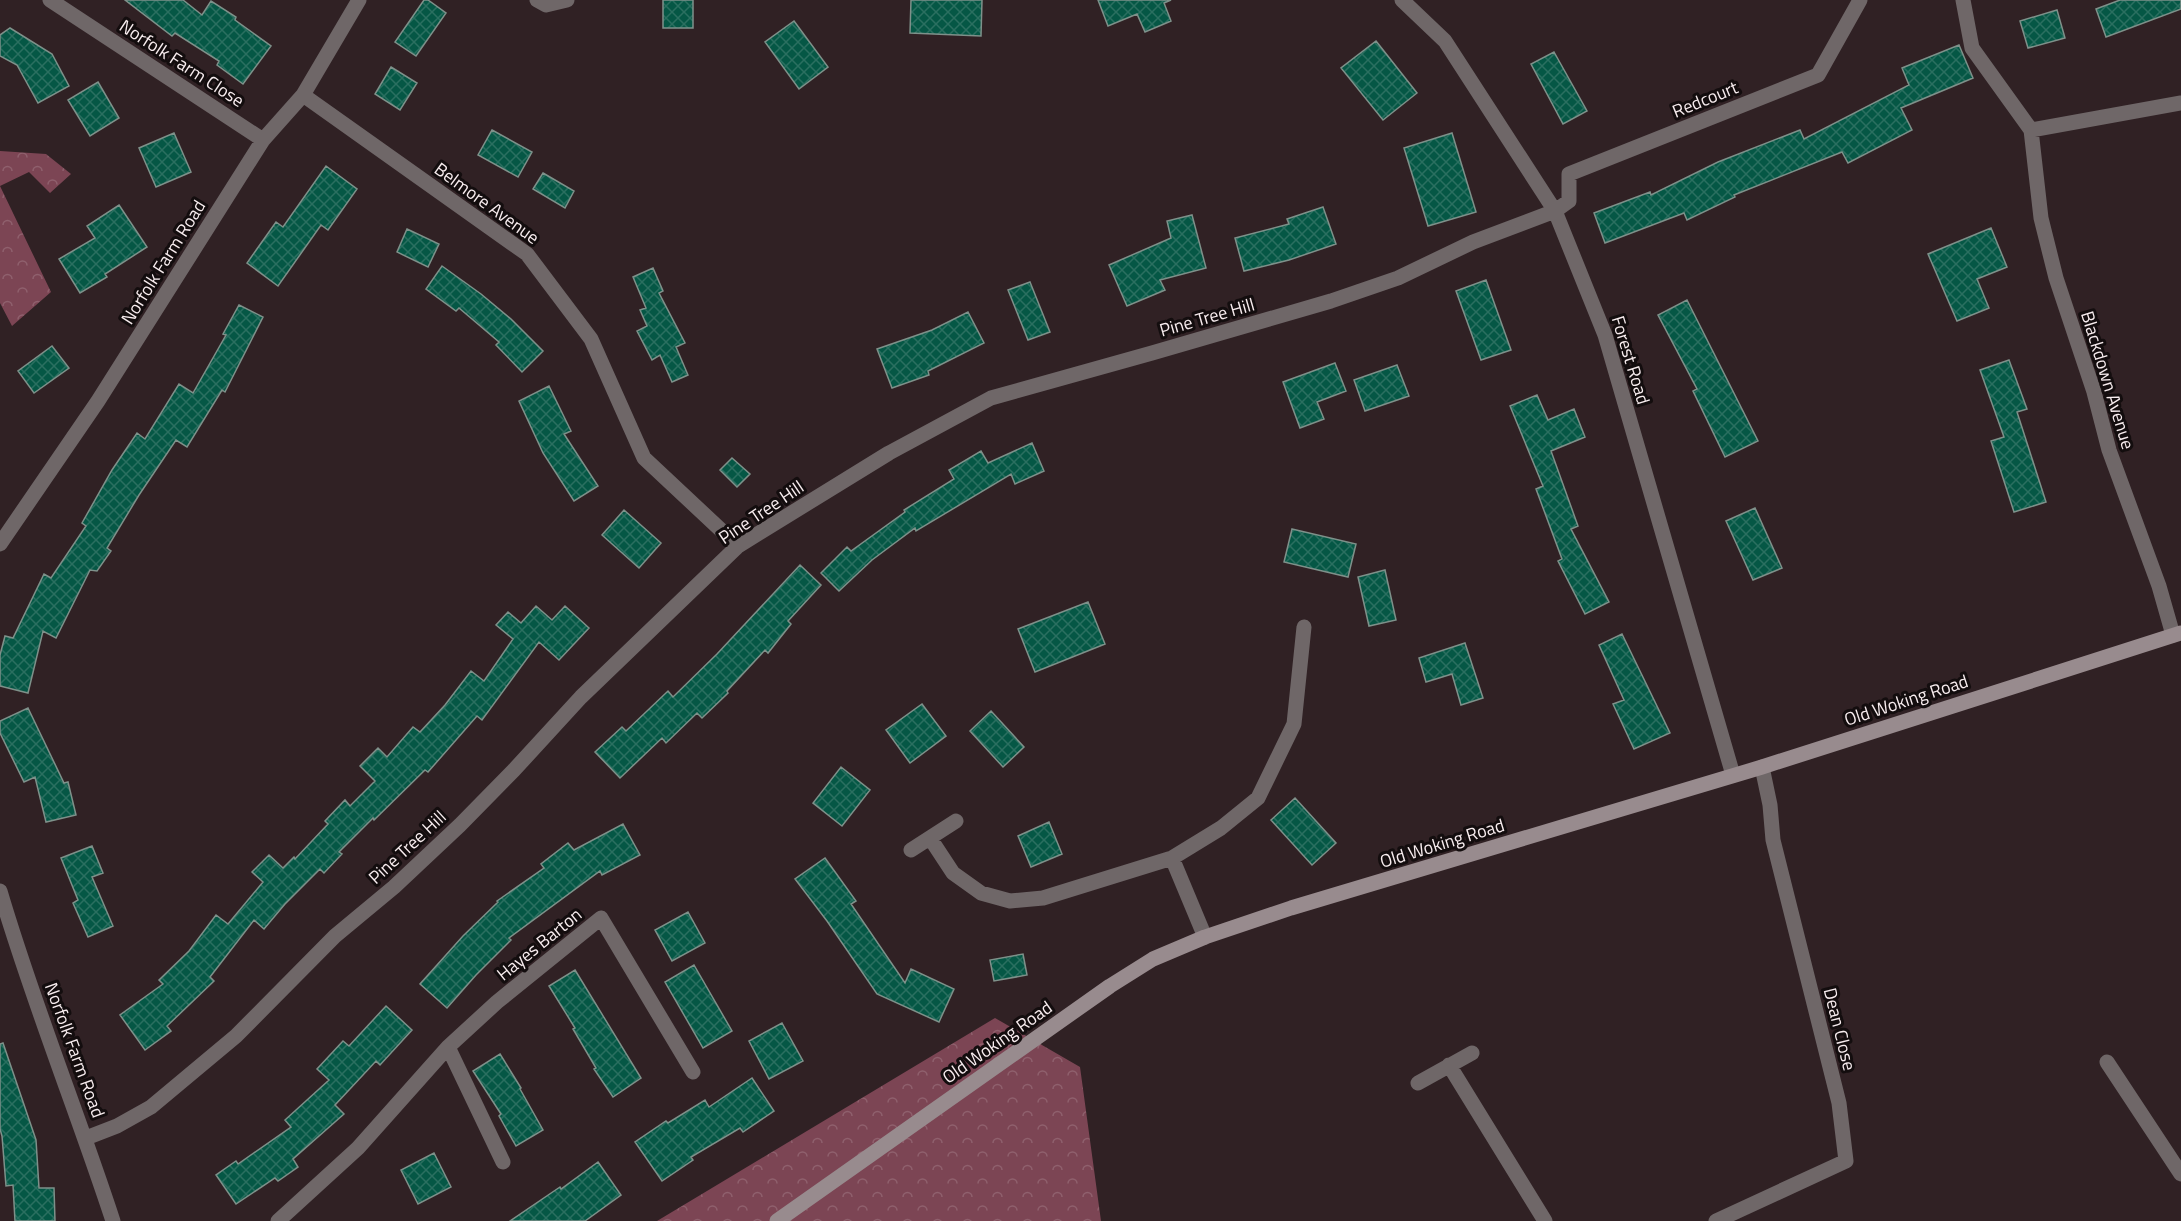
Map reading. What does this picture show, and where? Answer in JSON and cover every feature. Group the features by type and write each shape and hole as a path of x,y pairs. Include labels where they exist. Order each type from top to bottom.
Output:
{"main road":[{"name":"Old Woking Road","path":"777,1221 1110,986 1153,959 1205,937 1291,908 1762,767 2177,634"}],"street":[{"name":"Norfolk Farm Close","path":"50,0 263,140"},
{"name":"Norfolk Farm Road","path":"1,537 98,401 263,140 303,94 359,0"},
{"path":"537,0 546,5 567,0"},
{"name":"Forest Road","path":"1402,0 1445,41 1555,211 1605,335 1733,775"},
{"name":"Redcourt","path":"1555,211 1569,201 1569,174 1818,75 1860,0"},
{"name":"Blackdown Avenue","path":"1963,0 1972,48 2031,130 2041,219 2056,278 2094,392 2109,450 2177,634"},
{"name":"Belmore Avenue","path":"303,94 527,254 591,339 644,458 738,546"},
{"path":"2031,130 2181,103"},
{"name":"Pine Tree Hill","path":"86,1138 117,1126 151,1107 236,1036 335,936 394,887 460,825 581,697 738,546 889,453 991,398 1152,353 1387,282 1473,242 1555,211"},
{"path":"930,838 953,873 981,893 1010,901 1043,898 1172,858 1221,828 1258,798 1294,724 1304,627"},
{"name":"Dean Close","path":"1716,1221 1846,1161 1839,1103 1773,840 1770,805 1762,767"},
{"path":"910,850 956,821"},
{"path":"1172,858 1205,937"},
{"name":"Norfolk Farm Road","path":"0,891 113,1221"},
{"name":"Hayes Barton","path":"278,1221 358,1148 448,1047 497,1002 601,918 693,1072"},
{"path":"448,1047 503,1162"},
{"path":"1418,1083 1472,1053"},
{"path":"2107,1062 2181,1174"},
{"path":"1449,1065 1545,1221"}],"green space":[{"path":"0,151 46,154 71,174 50,193 29,172 0,186"},
{"path":"0,186 51,292 12,326 0,303"},
{"path":"995,1018 1080,1067 1101,1221 657,1221"}],"building":[{"path":"125,0 183,0 202,15 211,1 236,17 235,20 271,46 243,84 217,65 219,61 175,33 172,36"},
{"path":"424,0 428,0 446,13 416,56 395,42"},
{"path":"663,0 693,0 693,28 663,28"},
{"path":"911,0 982,0 981,36 910,33"},
{"path":"1098,0 1171,0 1164,3 1171,21 1145,32 1137,14 1108,26"},
{"path":"2120,0 2181,0 2181,9 2106,37 2096,9"},
{"path":"2057,10 2065,38 2028,48 2020,21"},
{"path":"794,21 828,67 799,89 765,42"},
{"path":"10,28 52,54 69,86 38,103 17,65 0,56 0,35"},
{"path":"1376,41 1417,93 1383,120 1341,68"},
{"path":"1959,45 1973,78 1901,108 1912,130 1848,163 1842,152 1734,195 1735,197 1687,220 1684,213 1605,243 1594,213 1650,192 1651,195 1718,162 1800,130 1804,139 1909,85 1902,68"},
{"path":"1554,52 1587,111 1563,124 1531,64"},
{"path":"391,67 417,83 400,110 375,94"},
{"path":"98,82 119,118 90,136 68,100"},
{"path":"492,130 532,152 518,177 478,155"},
{"path":"174,133 191,172 156,187 139,148"},
{"path":"1452,133 1476,212 1428,226 1404,148"},
{"path":"326,166 357,189 328,230 321,225 278,286 247,263 276,222 283,227"},
{"path":"543,173 574,191 565,208 533,189"},
{"path":"119,205 147,247 105,274 107,277 80,293 59,259 95,238 87,226"},
{"path":"1323,207 1336,244 1289,260 1244,271 1235,238 1289,224 1287,219"},
{"path":"1192,215 1206,268 1160,280 1165,290 1127,306 1109,265 1171,238 1167,221"},
{"path":"1991,228 2007,267 1977,279 1989,308 1957,321 1928,254"},
{"path":"407,229 439,244 428,267 397,252"},
{"path":"442,266 511,319 543,351 522,372 496,345 499,342 459,308 456,311 426,289"},
{"path":"653,268 663,291 659,293 685,343 676,347 688,375 672,382 660,355 652,360 637,331 647,326 640,310 646,308 633,277"},
{"path":"1486,280 1511,350 1481,360 1456,291"},
{"path":"1030,282 1050,332 1028,340 1008,290"},
{"path":"1687,300 1758,441 1725,457 1693,391 1697,389 1658,315"},
{"path":"239,305 263,317 225,392 222,390 187,447 176,440 107,548 111,551 97,571 90,570 56,638 43,631 28,693 0,686 0,655 5,636 13,638 44,574 51,578 86,526 82,523 112,470 137,433 145,439 179,384 193,393 226,335 223,334"},
{"path":"968,312 984,343 928,371 929,375 892,388 877,349 932,330"},
{"path":"52,346 69,368 34,393 18,371"},
{"path":"2009,360 2027,409 2017,412 2046,502 2014,512 1991,441 2004,437 1980,370"},
{"path":"1335,363 1346,391 1317,402 1324,419 1300,428 1283,382"},
{"path":"1397,365 1409,396 1365,411 1354,380"},
{"path":"549,386 571,431 564,434 598,486 574,501 543,453 519,401"},
{"path":"1537,395 1548,420 1574,409 1585,437 1551,451 1578,526 1571,529 1609,602 1585,614 1558,561 1562,559 1536,489 1543,486 1510,406"},
{"path":"1032,443 1044,471 1015,484 1011,474 916,531 915,528 872,560 839,591 821,573 847,547 851,551 905,512 904,510 954,479 949,470 981,451 988,463"},
{"path":"732,458 750,474 737,487 720,470"},
{"path":"1755,508 1782,568 1753,580 1726,521"},
{"path":"624,510 661,543 639,568 602,535"},
{"path":"1292,529 1356,544 1348,577 1284,562"},
{"path":"800,565 821,585 788,621 791,624 768,653 765,650 727,691 728,693 702,718 697,713 666,743 662,738 620,778 595,752 622,727 626,731 668,691 673,697 717,654"},
{"path":"1385,570 1396,620 1369,626 1358,577"},
{"path":"1088,602 1105,644 1035,672 1018,629"},
{"path":"536,606 552,620 565,606 589,628 559,660 539,642 482,720 477,716 428,772 425,770 374,820 373,818 339,852 342,854 324,873 320,869 264,929 254,920 210,977 214,981 167,1026 171,1031 145,1050 120,1015 163,984 159,980 189,951 216,915 228,924 263,882 252,872 269,855 283,868 294,857 295,859 328,824 325,821 345,800 350,806 375,781 360,766 378,748 387,757 413,727 420,732 445,705 471,671 484,681 513,639 496,625 508,612 521,623"},
{"path":"1622,634 1670,733 1634,749 1613,704 1624,700 1599,645"},
{"path":"1465,643 1483,698 1461,705 1452,674 1426,682 1419,658"},
{"path":"922,704 946,736 910,763 886,730"},
{"path":"28,708 64,783 68,782 76,815 46,822 35,777 24,782 0,733 0,721"},
{"path":"991,711 1024,747 1003,767 970,731"},
{"path":"841,767 870,790 842,826 813,803"},
{"path":"1295,798 1336,843 1312,865 1271,820"},
{"path":"1049,822 1062,854 1031,867 1018,836"},
{"path":"623,824 640,855 602,875 600,871 509,938 511,940 447,1008 420,984 497,901 544,868 541,864 568,843 574,850"},
{"path":"92,846 103,873 92,877 113,926 88,937 73,903 78,900 61,858"},
{"path":"825,858 856,901 851,904 905,983 911,969 954,989 939,1022 877,994 795,879"},
{"path":"688,912 705,943 672,961 655,930"},
{"path":"1023,954 1027,975 994,981 990,960"},
{"path":"694,965 732,1031 703,1048 665,982"},
{"path":"575,970 641,1078 613,1097 594,1069 596,1068 573,1029 575,1028 549,986"},
{"path":"386,1006 412,1030 380,1065 376,1061 335,1105 344,1114 293,1159 298,1167 278,1181 275,1178 236,1204 216,1175 236,1161 238,1164 291,1127 285,1120 329,1080 317,1069 343,1041 349,1046"},
{"path":"782,1023 803,1061 769,1079 749,1041"},
{"path":"3,1043 36,1140 39,1188 54,1188 55,1221 15,1221 13,1185 6,1186 0,1129 0,1044"},
{"path":"500,1054 543,1130 516,1146 499,1116 501,1114 473,1071"},
{"path":"752,1078 774,1111 743,1132 740,1128 691,1157 693,1160 662,1181 635,1142 666,1121 668,1123 705,1100 709,1107"},
{"path":"434,1153 451,1187 418,1204 401,1170"},
{"path":"598,1162 621,1195 585,1221 510,1221 560,1187 561,1189"}]}
